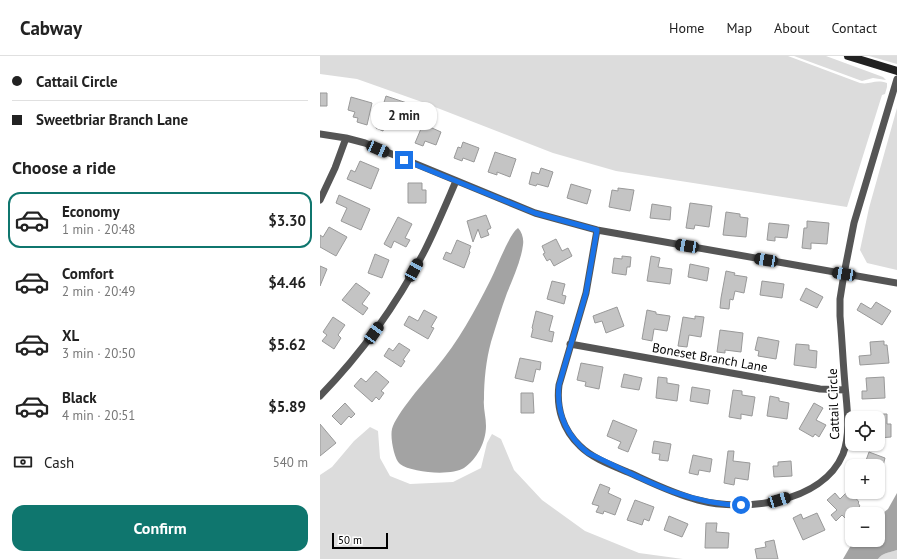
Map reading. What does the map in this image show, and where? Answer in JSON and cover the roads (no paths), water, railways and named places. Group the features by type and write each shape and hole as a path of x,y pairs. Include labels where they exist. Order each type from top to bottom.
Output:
{"street":[{"path":"848,56 897,71"},
{"name":"Cattail Circle","path":"597,230 586,293 559,385 559,406 562,420 573,439 588,453 613,465 681,495 709,502 741,505 767,502 800,494 820,483 833,471 846,446 848,427 840,299 854,223 897,79"},
{"path":"320,134 365,143 535,213 597,230 897,283"},
{"path":"320,200 335,168 346,138"},
{"path":"320,396 350,363 391,310 425,249 456,181"},
{"name":"Boneset Branch Lane","path":"570,344 820,389 845,390"}]}
